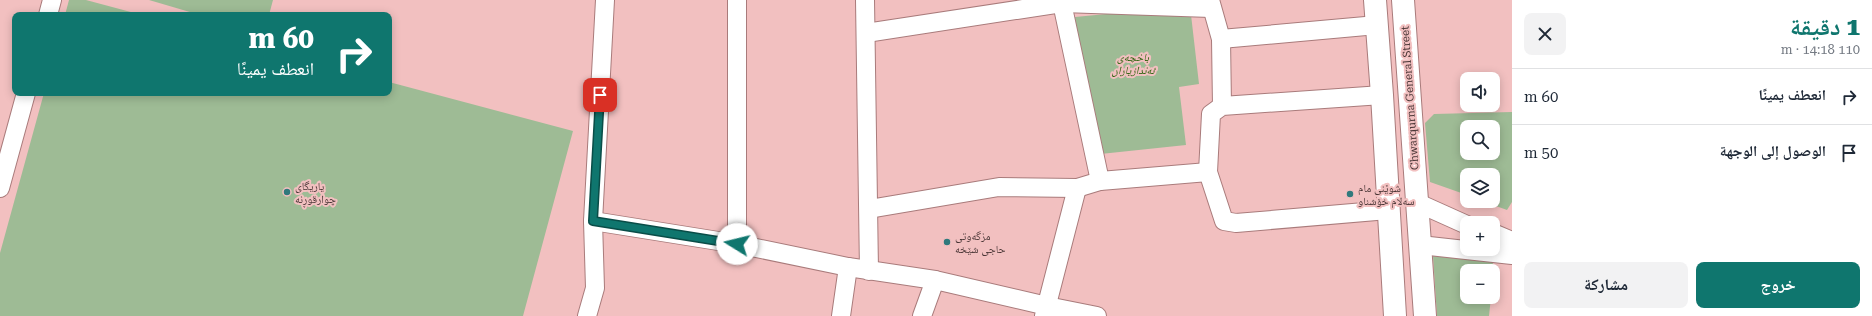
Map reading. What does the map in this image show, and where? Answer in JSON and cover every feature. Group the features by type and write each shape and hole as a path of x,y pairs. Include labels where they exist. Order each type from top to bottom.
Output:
{"highway":[{"path":"1375,0 1378,25 1395,316"},
{"name":"Chwarqurna General Street","path":"1403,0 1425,316"}],"street":[{"path":"49,12 52,0"},
{"path":"587,316 595,288 593,221 605,0"},
{"path":"736,0 737,244"},
{"path":"866,0 869,271"},
{"path":"866,33 1072,2 1210,4 1221,39 1222,106"},
{"path":"1072,2 1100,181"},
{"path":"1221,39 1378,25"},
{"path":"1382,95 1222,106 1211,114 1208,172 1224,221 1236,223 1388,210"},
{"path":"0,188 25,96"},
{"path":"869,209 999,187 1077,188 1100,181 1208,172"},
{"path":"1046,311 1077,188"},
{"path":"1418,203 1460,222"},
{"path":"593,221 737,244 869,271 935,280 1046,311 1097,316"},
{"path":"1500,236 1512,241"},
{"path":"1420,245 1512,255"},
{"path":"841,316 848,267"},
{"path":"922,316 935,280"}],"green space":[{"path":"69,0 86,0 131,12 66,12"},
{"path":"149,0 273,0 270,12 190,12"},
{"name":"باخچەی ئەندازیاران","path":"1190,6 1199,84 1179,87 1186,145 1091,155 1075,17"},
{"name":"یاریگای چوارقوڕنە","path":"392,83 573,131 523,316 0,316 0,253 43,96 392,96"},
{"path":"1512,112 1512,202 1507,210 1500,207 1500,168 1460,168 1460,193 1430,182 1425,123 1434,114"},
{"path":"1433,256 1493,262 1493,264 1460,264 1460,304 1490,304 1489,316 1437,316"}],"place":[{"name":"یاریگای چوارقوڕنە","path":"287,192"},
{"name":"شوێنی مام سەلام خۆشناو","path":"1350,194"},
{"name":"مزگەوتی حاجی شێخە","path":"947,242"}],"route":[{"path":"600,95 593,221 737,244"}]}
